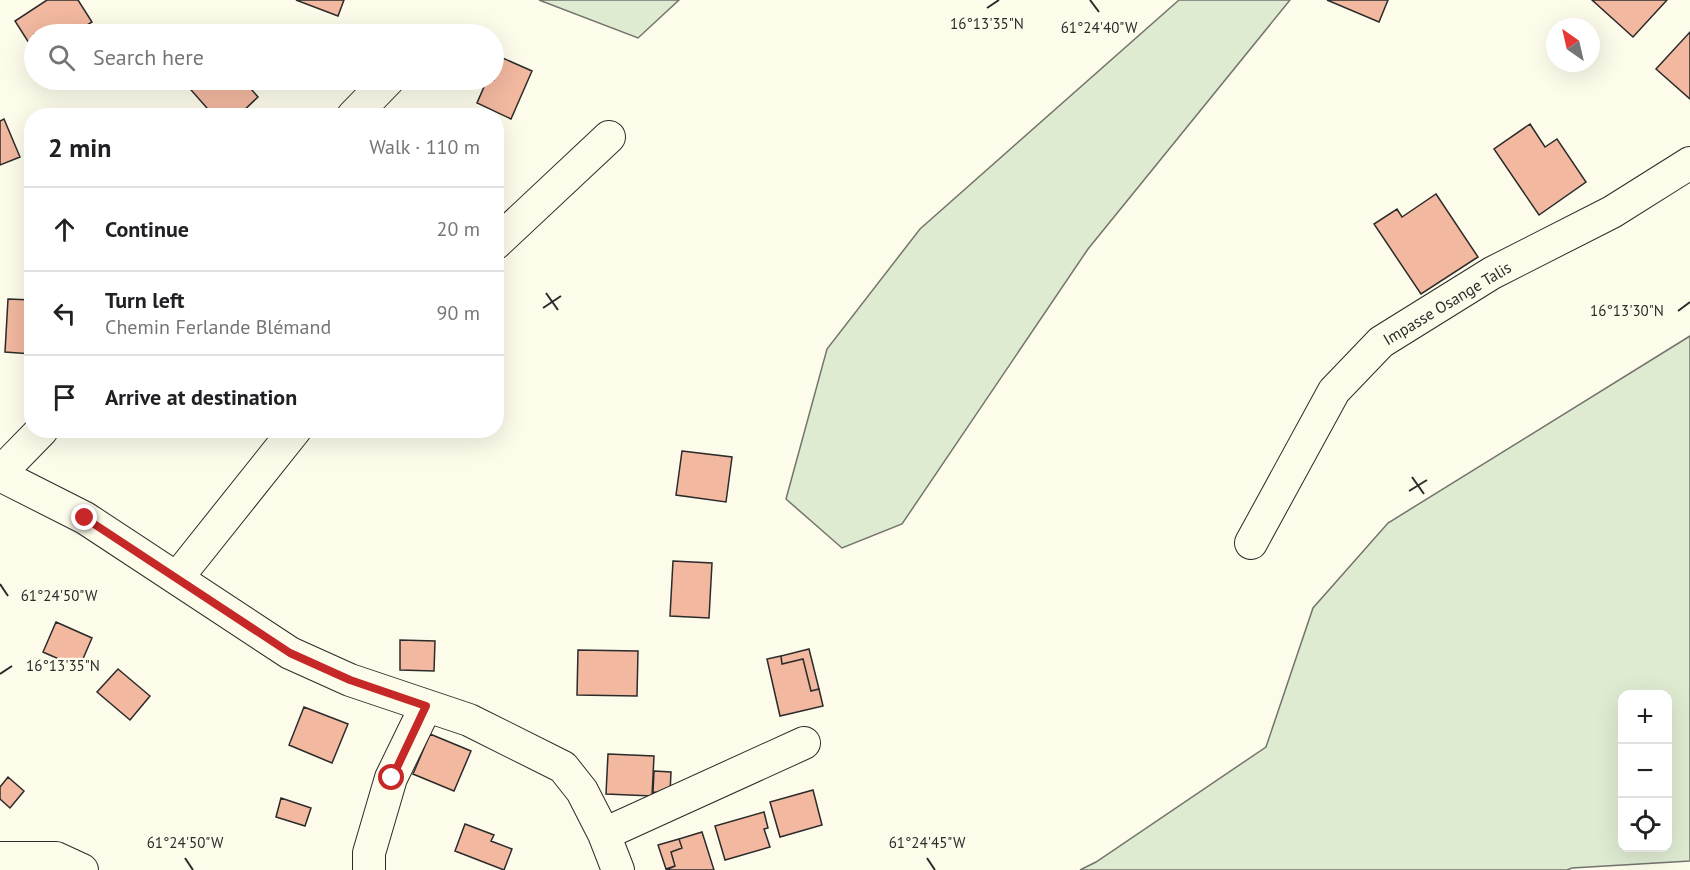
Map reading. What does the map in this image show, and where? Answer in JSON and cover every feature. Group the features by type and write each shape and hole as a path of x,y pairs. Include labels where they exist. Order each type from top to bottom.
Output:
{"street":[{"path":"361,108 378,90"},
{"path":"504,235 609,137"},
{"name":"Impasse Osange Talis","path":"1251,543 1334,391 1381,342 1492,273 1612,212 1690,163"},
{"path":"34,438 0,474 85,518 290,653 350,680 469,720 563,767 582,791 604,834 618,870"},
{"path":"177,578 290,438"},
{"path":"369,870 369,853 392,778 426,706"},
{"path":"604,834 804,743"},
{"path":"0,858 56,858 82,870"}],"green space":[{"path":"539,0 679,0 638,38"},
{"path":"1179,0 1290,0 1088,249 902,524 842,548 786,499 827,349 920,229"},
{"path":"1690,336 1690,861 1567,870 1080,870 1096,862 1266,747 1313,608 1388,523"}],"building":[{"path":"47,0 78,0 92,22 89,24 24,24 24,35 15,21"},
{"path":"296,0 344,0 338,16"},
{"path":"1327,0 1388,0 1379,22"},
{"path":"1592,0 1667,0 1633,37"},
{"path":"1690,32 1690,99 1656,69"},
{"path":"504,59 532,71 511,119 504,116 504,108 488,108 477,103 483,90 504,90"},
{"path":"191,90 252,90 258,97 246,108 207,108"},
{"path":"4,119 20,157 0,165 0,121"},
{"path":"1530,124 1545,147 1557,139 1586,182 1539,215 1494,149"},
{"path":"1436,194 1478,257 1421,294 1374,224 1397,209 1402,217"},
{"path":"8,299 24,300 24,353 5,352"},
{"path":"682,451 732,457 726,502 676,495"},
{"path":"673,561 712,563 709,618 670,616"},
{"path":"56,622 92,638 79,668 43,652"},
{"path":"400,640 435,641 434,671 400,670"},
{"path":"809,649 819,689 811,691 803,659 782,664 781,656"},
{"path":"578,650 638,651 637,696 577,695"},
{"path":"781,656 782,664 803,659 811,691 819,689 823,706 780,716 767,659"},
{"path":"118,669 150,696 130,720 97,692"},
{"path":"304,707 348,724 332,763 289,745"},
{"path":"430,734 471,751 454,791 413,774"},
{"path":"608,754 654,756 652,796 606,794"},
{"path":"654,771 671,772 670,793 653,792"},
{"path":"8,777 24,791 10,808 0,799 0,787"},
{"path":"813,790 822,825 780,837 770,802"},
{"path":"281,798 311,808 305,826 276,817"},
{"path":"764,812 768,828 764,829 770,847 725,860 715,826"},
{"path":"465,824 494,835 491,841 512,849 504,870 455,851"},
{"path":"702,832 714,870 666,870 675,866 671,852 682,848 679,839"},
{"path":"679,839 682,848 671,852 675,866 666,869 658,845"}],"route":[{"path":"85,518 290,653 350,680 426,706 392,778"}]}
